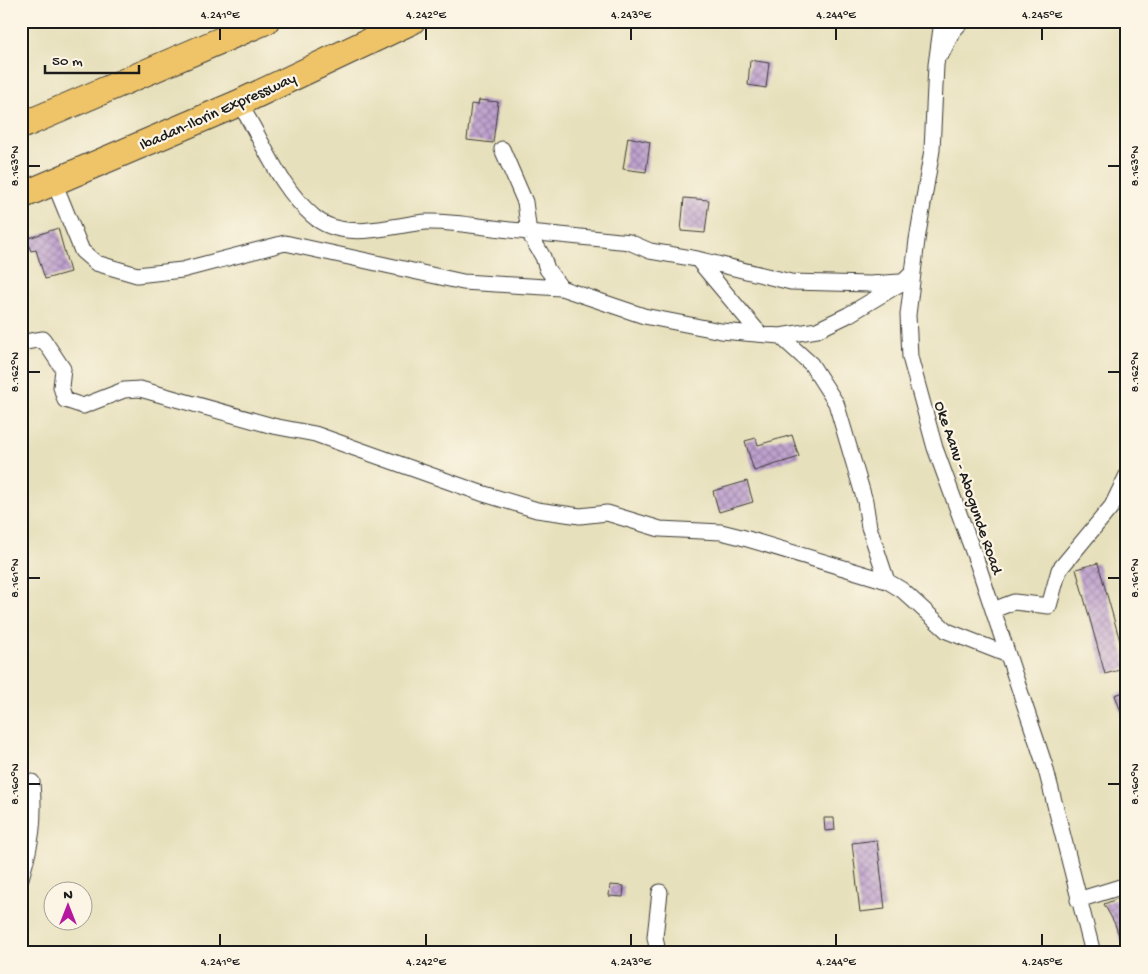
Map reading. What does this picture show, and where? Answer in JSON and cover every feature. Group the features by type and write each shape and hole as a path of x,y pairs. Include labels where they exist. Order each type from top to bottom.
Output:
{"highway":[{"path":"21,126 266,21"},
{"name":"Ibadan-Ilorin Expressway","path":"21,196 239,103 412,21"}],"street":[{"name":"Oke Aanu - Abogunde Road","path":"942,21 936,65 932,150 908,277 910,357 935,448 993,610 1045,766 1078,900 1094,953"},
{"path":"936,65 953,32 962,21"},
{"path":"239,103 254,127 271,162 295,197 314,217 336,228 379,230 425,222 455,222 629,242 650,252 697,259 791,282 870,284 908,277"},
{"path":"502,149 525,202 528,231 547,268 561,288"},
{"path":"54,182 82,251 96,263 137,274 182,270 285,243 463,282 561,288 644,316 721,331 780,336 817,330 848,315 908,277"},
{"path":"697,259 760,334"},
{"path":"780,336 811,364 836,403 865,501 869,527 887,581"},
{"path":"21,339 25,342 43,339 63,369 61,387 66,400 83,406 124,390 140,388 273,426 315,434 481,493 537,510 580,516 607,513 660,529 721,532 887,581 902,590 947,631 968,641 1008,654"},
{"path":"993,610 1014,602 1050,606 1059,570 1112,506 1127,475"},
{"path":"21,878 32,841 34,813 32,782"},
{"path":"1078,900 1127,886"},
{"path":"658,953 655,937 660,892"}],"building":[{"path":"750,60 769,63 766,88 748,85"},
{"path":"479,100 498,102 493,143 467,140 471,104 478,105"},
{"path":"628,137 650,142 646,172 623,169"},
{"path":"684,198 709,200 705,233 681,231"},
{"path":"58,228 70,272 45,279 36,250 31,251 26,239"},
{"path":"792,435 799,457 754,471 745,441 756,438 758,445"},
{"path":"747,481 753,502 719,512 713,491"},
{"path":"1098,563 1127,666 1127,668 1105,674 1076,569"},
{"path":"1127,691 1127,723 1125,723 1115,695"},
{"path":"824,818 834,818 835,830 825,831"},
{"path":"877,840 885,909 860,912 852,843"},
{"path":"610,885 624,886 623,897 609,896"},
{"path":"1127,895 1127,953 1125,953 1115,924 1104,904"}]}
